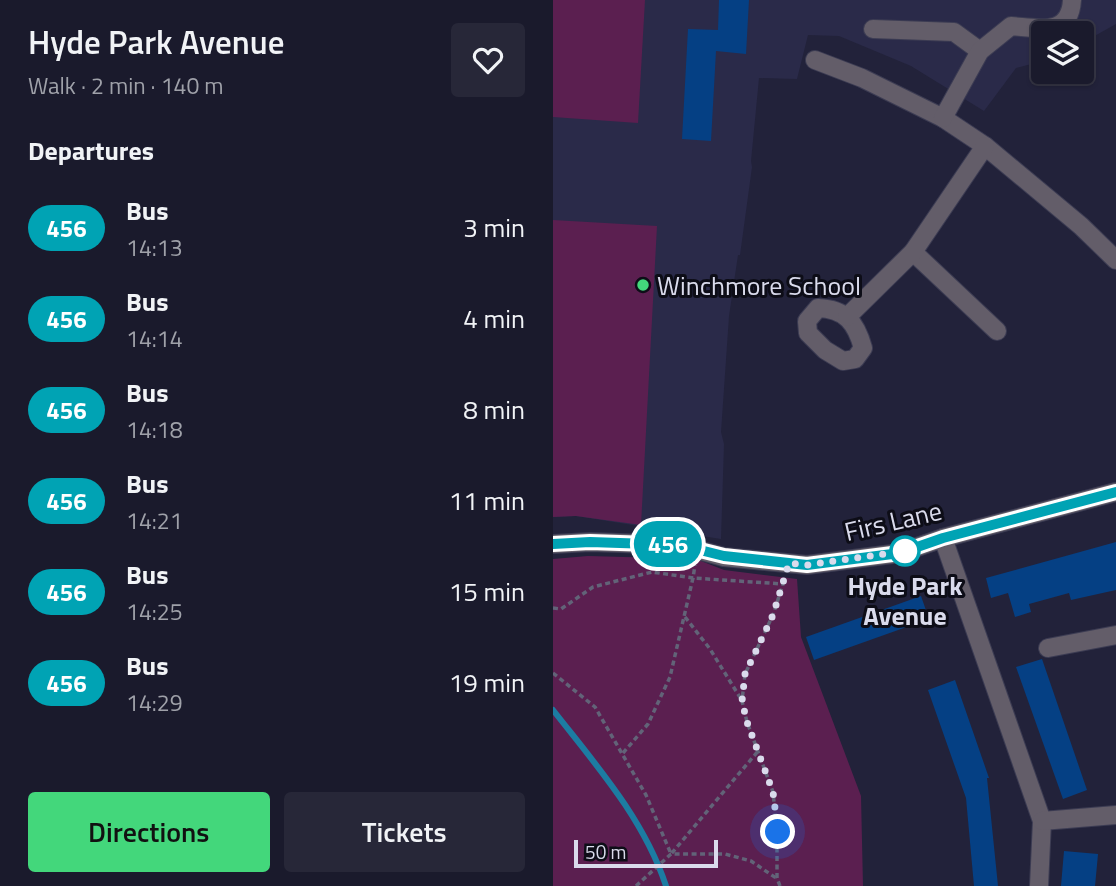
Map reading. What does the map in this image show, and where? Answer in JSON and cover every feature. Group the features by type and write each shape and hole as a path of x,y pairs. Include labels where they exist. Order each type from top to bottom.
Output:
{"street":[{"path":"943,118 980,51 1011,26 1047,28 1062,23 1068,17 1072,0"},
{"path":"873,29 954,32 980,51"},
{"path":"815,60 873,83 943,118 985,146 1081,226 1116,260"},
{"path":"847,317 912,252 985,146"},
{"path":"912,252 997,331"},
{"name":"Firs Lane","path":"553,544 590,542 680,545 724,556 807,565 900,553 943,538 1116,492"},
{"path":"943,538 1042,821 1039,886"},
{"path":"1048,648 1116,635"},
{"path":"1042,821 1116,815"}],"path":[{"path":"742,701 745,674 773,615 789,563"},
{"path":"553,608 561,608 593,587 652,572 693,578 783,584"},
{"path":"623,753 648,724 670,677 693,578"},
{"path":"685,617 710,649 742,701 773,792 778,832 777,878 780,886"},
{"path":"553,673 595,707 646,795 670,855"},
{"path":"636,886 670,855 759,750"},
{"path":"670,855 725,854 751,861 777,878"}],"shaded area":[{"name":"Winchmore School","path":"553,0 1116,0 1116,24 1094,36 1094,21 1031,21 1031,64 1016,68 984,111 911,66 839,36 808,35 797,79 759,78 752,167 729,316 721,432 724,444 721,539 576,516 553,517"},
{"path":"553,0 645,0 638,123 553,117"},
{"path":"553,220 657,226 641,525 576,516 553,517"},
{"path":"588,556 696,559 724,570 797,579 801,637 861,796 863,886 553,886 553,559"}],"building":[{"path":"719,0 749,0 746,54 716,51 711,141 682,139 688,29 718,30"},
{"path":"1116,542 1116,590 1071,600 1069,593 1029,604 1031,612 1015,617 1008,593 991,598 986,578"},
{"path":"921,596 929,619 814,660 806,637"},
{"path":"1042,659 1087,790 1063,799 1016,667"},
{"path":"955,680 989,778 998,886 974,886 966,798 928,690"},
{"path":"1064,851 1098,854 1095,886 1061,886"}],"waterway":[{"path":"553,710 632,815 657,861 666,886"}],"bus line":[{"name":"456","path":"553,544 590,542 680,545 724,556 807,565 900,553 943,538 1116,492"}],"place":[{"name":"Winchmore School","path":"643,285"},
{"name":"Hyde Park Avenue","path":"905,551"}],"route":[{"path":"778,832 773,792 742,701 745,674 773,615 789,563 807,565 905,551"}]}
